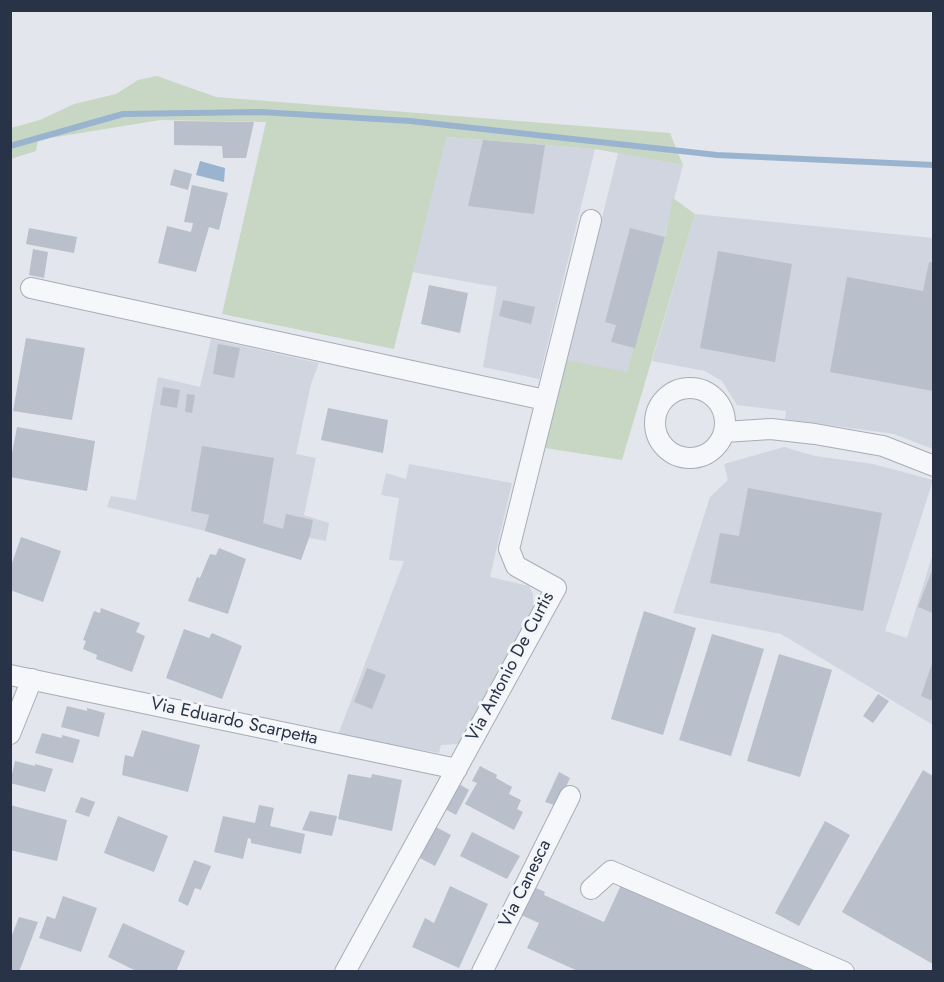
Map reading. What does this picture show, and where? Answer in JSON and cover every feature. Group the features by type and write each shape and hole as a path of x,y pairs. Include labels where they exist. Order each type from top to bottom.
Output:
{"street":[{"name":"Via Antonio De Curtis","path":"345,972 556,588 516,566 508,549 591,220"},
{"path":"31,288 545,400"},
{"path":"724,432 771,429 815,434 883,446 933,466"},
{"name":"Via Eduardo Scarpetta","path":"10,675 457,769"},
{"path":"10,734 32,680"},
{"name":"Via Canesca","path":"482,972 570,796"},
{"path":"591,889 611,871 844,972"}],"shaded area":[{"path":"445,137 595,149 539,379 483,367 497,287 412,272"},
{"path":"618,153 683,165 627,373 567,360"},
{"path":"695,214 933,238 933,449 894,434 785,419 786,411 737,405 722,381 705,371 652,361"},
{"path":"211,339 319,363 311,384 296,454 316,458 304,515 329,523 326,541 309,538 301,560 205,531 107,507 111,496 136,500 158,377 200,387"},
{"path":"784,447 815,456 873,464 933,480 885,631 907,638 933,553 933,725 781,634 673,613 710,497 728,480 724,464"},
{"path":"409,464 512,483 490,577 529,586 533,594 533,608 459,744 441,745 439,753 338,735 404,561 389,560 399,498 381,495 386,473 406,479"}],"green space":[{"path":"157,76 216,97 670,133 683,165 595,149 446,137 394,349 222,314 266,122 160,120 38,140 36,151 11,159 11,128 40,120 74,104 116,94 138,80"},
{"path":"673,198 695,214 622,460 545,448 567,360 627,372 665,237"}],"water":[{"path":"200,161 225,168 224,182 196,175"}],"building":[{"path":"174,121 254,122 246,158 223,158 222,146 174,145"},
{"path":"483,140 545,145 534,214 468,206"},
{"path":"174,169 192,174 188,190 170,185"},
{"path":"192,185 228,193 219,230 209,227 196,272 158,263 167,226 191,232 193,223 184,222"},
{"path":"29,228 77,237 74,253 26,244"},
{"path":"630,228 665,237 635,348 611,342 616,325 605,322"},
{"path":"33,249 48,252 44,278 29,275"},
{"path":"718,251 792,264 775,362 700,348"},
{"path":"929,262 933,263 933,391 830,372 847,277 923,291"},
{"path":"429,285 468,293 460,333 421,324"},
{"path":"503,300 535,307 531,324 499,316"},
{"path":"26,338 85,348 72,420 13,411"},
{"path":"218,344 240,348 234,378 213,374"},
{"path":"163,387 180,390 177,408 160,405"},
{"path":"187,394 195,395 192,413 185,412"},
{"path":"328,408 388,420 383,453 321,440"},
{"path":"17,427 95,441 87,491 10,477 10,464"},
{"path":"202,446 274,458 263,523 283,529 286,514 313,520 301,560 205,531 209,515 191,511"},
{"path":"748,488 882,513 863,611 710,583 720,533 739,536"},
{"path":"21,537 61,551 43,602 10,590 10,569"},
{"path":"219,548 246,559 228,614 188,601 197,577 200,578 210,554 216,555"},
{"path":"933,568 933,613 918,607"},
{"path":"101,608 140,623 136,632 145,636 132,672 96,659 97,655 83,649 86,641 83,640 94,611 100,613"},
{"path":"644,611 696,628 663,735 611,719"},
{"path":"184,629 209,638 212,633 242,646 222,699 166,678"},
{"path":"712,634 764,649 731,756 679,740"},
{"path":"779,654 832,670 800,777 747,761"},
{"path":"933,661 933,701 921,696"},
{"path":"367,668 386,675 372,709 354,702"},
{"path":"878,694 889,701 873,723 863,716"},
{"path":"67,706 105,713 99,737 61,727"},
{"path":"142,730 200,745 188,792 122,775 125,755 133,757"},
{"path":"42,733 80,740 73,763 35,753"},
{"path":"15,761 53,769 45,792 10,783"},
{"path":"480,766 497,775 496,778 512,787 509,794 521,800 517,809 523,812 514,830 465,804 477,783 472,781"},
{"path":"923,770 933,776 933,964 842,912"},
{"path":"559,772 570,778 557,806 545,802"},
{"path":"348,774 371,778 372,774 402,780 392,831 338,819"},
{"path":"459,784 469,790 456,815 445,809"},
{"path":"81,797 95,802 89,817 75,812"},
{"path":"10,805 67,820 57,861 10,850"},
{"path":"259,805 274,808 270,826 305,834 301,854 251,843 251,839 248,838 243,859 214,852 223,816 255,823"},
{"path":"310,811 337,816 332,836 302,830"},
{"path":"118,816 168,836 154,872 104,853"},
{"path":"825,821 850,835 799,926 775,913"},
{"path":"436,827 451,835 435,866 418,857"},
{"path":"472,832 520,856 507,879 460,856"},
{"path":"194,860 211,866 201,890 195,888 188,906 178,901"},
{"path":"622,883 819,972 580,972 527,948 539,923 521,915 534,887 545,892 544,895 604,922"},
{"path":"450,886 488,904 459,968 412,947 425,918 434,923"},
{"path":"63,896 97,908 81,952 39,938 47,916 55,919"},
{"path":"19,917 38,922 19,972 10,972 10,940"},
{"path":"123,923 185,951 176,972 138,972 108,957"}],"waterway":[{"path":"10,146 123,114 261,112 410,121 717,155 934,165"}]}
